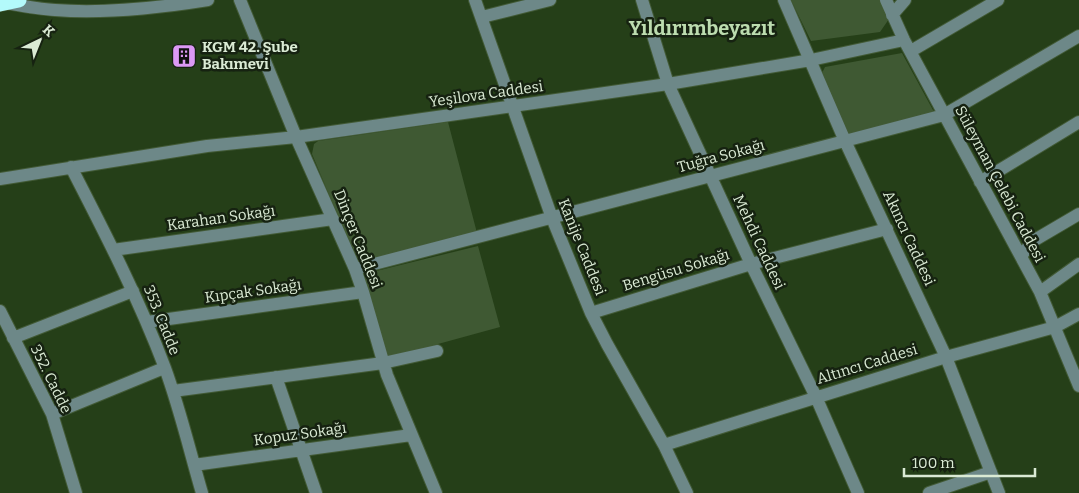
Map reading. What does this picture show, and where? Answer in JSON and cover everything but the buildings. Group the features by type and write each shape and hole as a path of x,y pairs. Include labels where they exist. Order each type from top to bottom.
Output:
{"street":[{"path":"8,2 56,10 92,10 153,7 208,0"},
{"name":"Dinçer Caddesi","path":"240,0 296,138 355,269 383,363 436,493"},
{"name":"Kanije Caddesi","path":"475,0 552,218 591,313 664,445 687,493"},
{"path":"482,17 550,0"},
{"name":"Mehdi Caddesi","path":"642,0 668,84 751,264 816,397 858,493"},
{"name":"Akıncı Caddesi","path":"784,0 845,140 946,357 999,493"},
{"name":"Süleyman Çelebi Caddesi","path":"886,0 904,40 1040,292 1079,386"},
{"path":"892,15 896,8 905,0"},
{"path":"910,51 998,0"},
{"name":"Tuğra Sokağı","path":"355,269 944,115 1079,36"},
{"name":"Yeşilova Caddesi","path":"0,179 214,145 296,138 668,84 811,60 904,40"},
{"path":"980,182 1079,122"},
{"name":"353. Cadde","path":"71,167 147,322 173,391 202,493"},
{"path":"1021,256 1033,241 1079,214"},
{"name":"Karahan Sokağı","path":"113,250 333,219"},
{"name":"Bengüsu Sokağı","path":"591,313 751,264 886,229"},
{"path":"1040,292 1079,264"},
{"path":"13,338 133,291"},
{"name":"Kıpçak Sokağı","path":"147,322 363,292"},
{"name":"352. Cadde","path":"0,311 52,414 76,493"},
{"name":"Altıncı Caddesi","path":"664,445 946,357 1055,326 1079,314"},
{"path":"173,391 383,363 437,351"},
{"path":"52,414 164,368"},
{"path":"276,377 316,493"},
{"name":"Kopuz Sokağı","path":"194,465 411,434"},
{"path":"929,493 991,472"}],"green space":[{"path":"791,0 879,0 889,19 880,32 811,41"},
{"path":"902,53 934,112 848,134 822,73 825,67"},
{"path":"448,122 477,233 358,264 312,154 314,144 318,141"},
{"path":"478,246 500,327 387,358 364,274"}],"place":[{"name":"KGM 42. Şube Bakımevi","path":"184,56"}],"district":[{"name":"Yıldırımbeyazıt","path":"702,28"}]}
